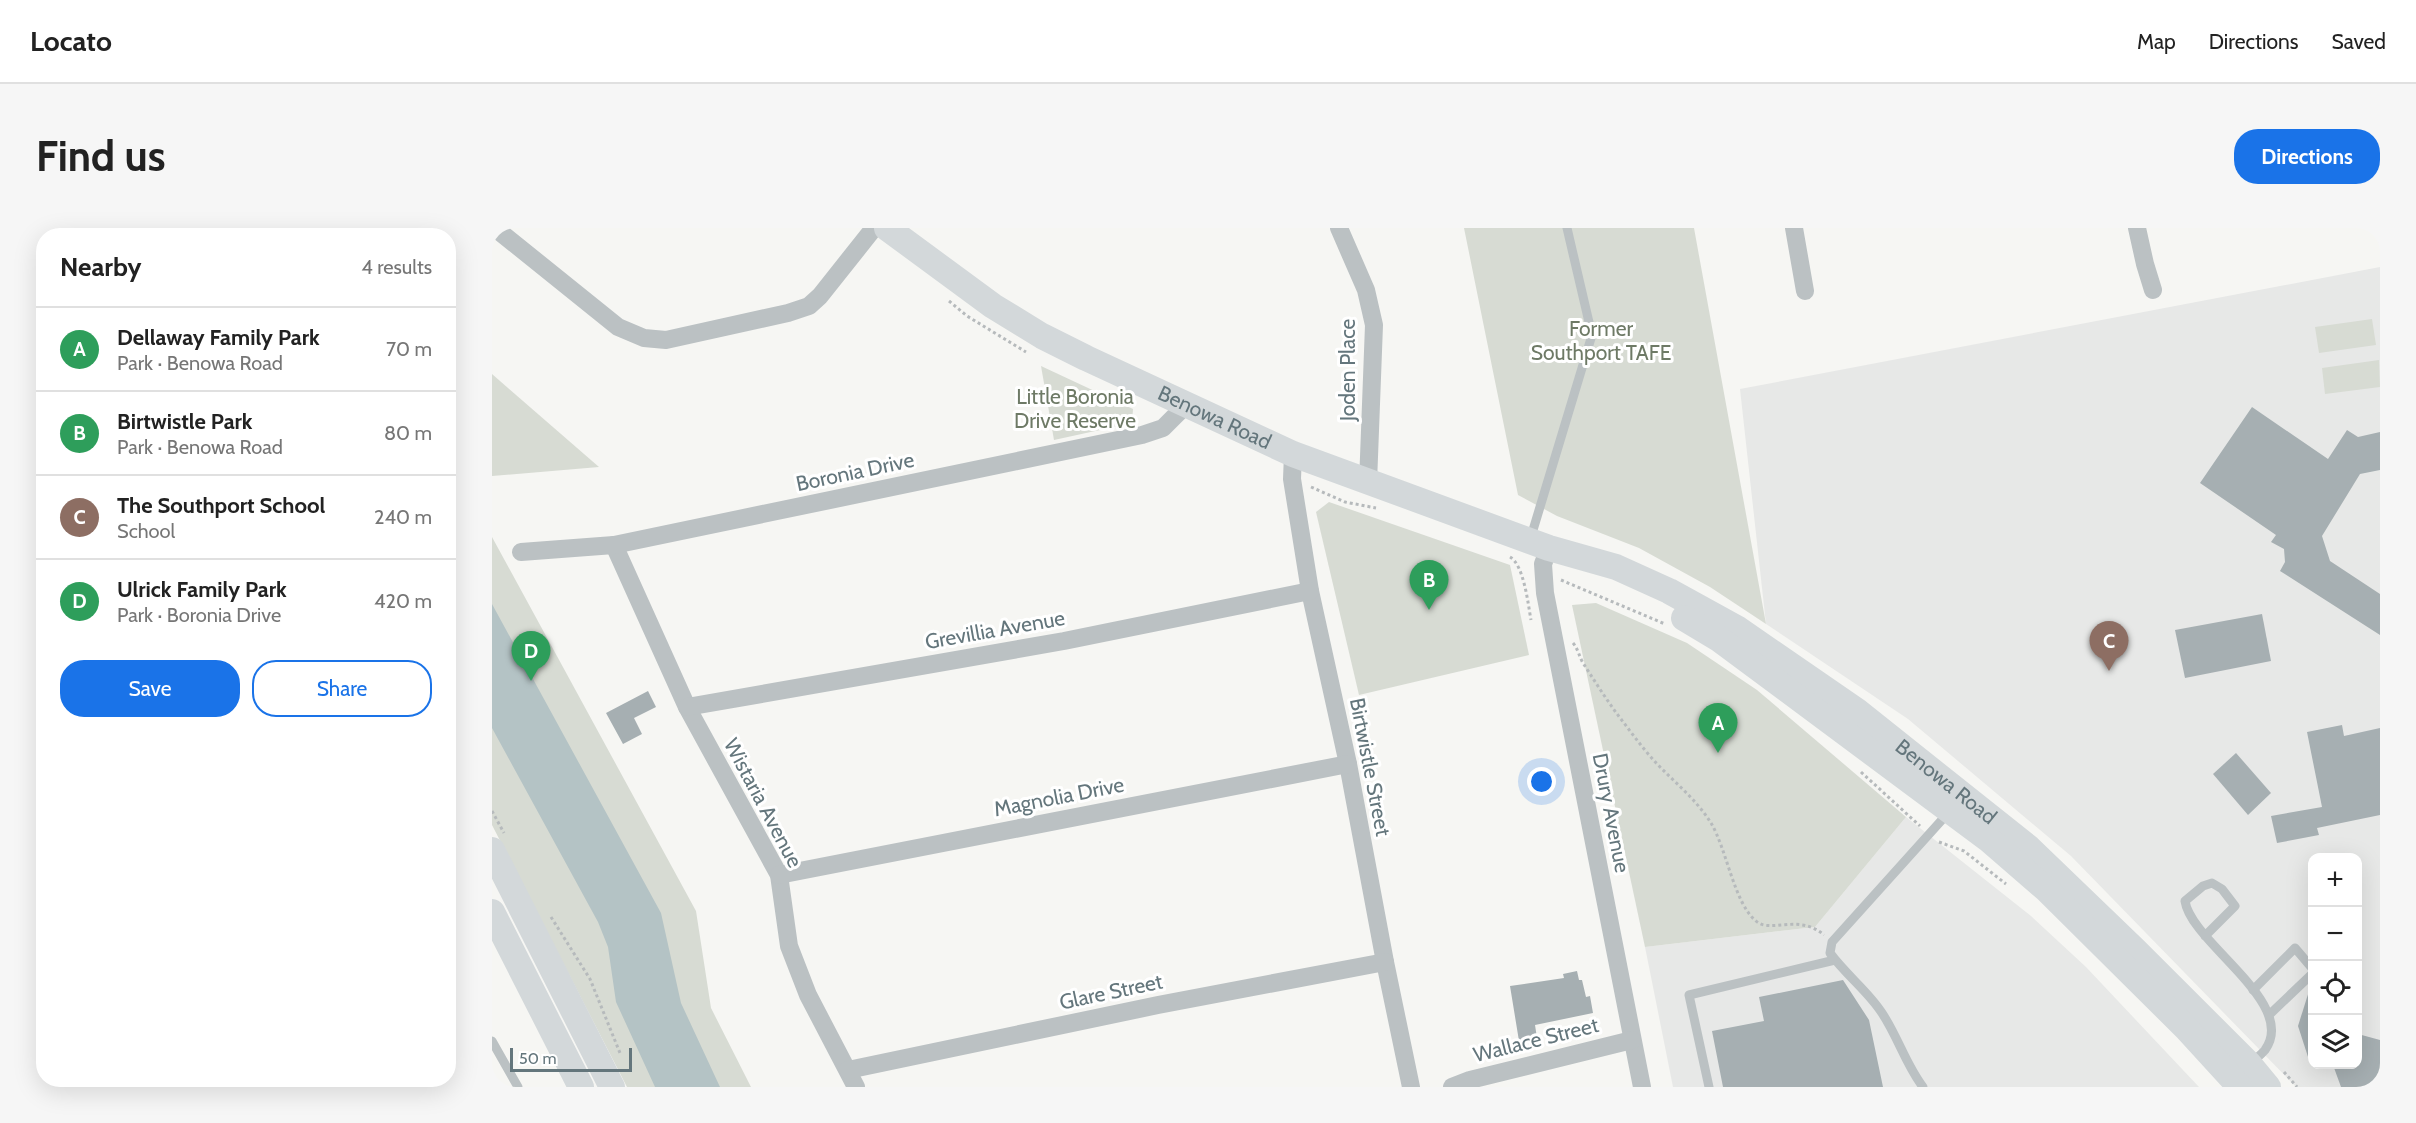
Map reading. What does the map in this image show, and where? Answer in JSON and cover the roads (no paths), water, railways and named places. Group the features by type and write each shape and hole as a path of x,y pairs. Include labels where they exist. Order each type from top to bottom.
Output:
{"main road":[{"name":"Benowa Road","path":"886,228 954,279 1016,321 1077,354 1293,454 1549,547 1616,567 1669,591 1738,629 1857,711 1956,802 2069,885 2245,1076 2268,1087"},
{"path":"501,846 612,1087"},
{"path":"492,912 581,1087"}],"street":[{"path":"495,228 618,327 644,338 666,339 788,314 808,306 820,296 874,228"},
{"name":"Joden Place","path":"1339,228 1366,290 1374,325 1368,483"},
{"path":"1794,228 1805,291"},
{"path":"2138,228 2152,290"},
{"name":"Boronia Drive","path":"521,552 614,545 1142,435 1163,428 1186,405"},
{"name":"Birtwistle Street","path":"1293,454 1292,479 1310,591 1348,764 1411,1087"},
{"name":"Wistaria Avenue","path":"614,545 687,707 779,875 789,946 808,995 856,1087"},
{"name":"Drury Avenue","path":"1549,547 1543,564 1554,639 1642,1087"},
{"name":"Grevillia Avenue","path":"687,707 1064,641 1310,591"},
{"name":"Magnolia Drive","path":"779,875 1348,764"},
{"name":"Glare Street","path":"848,1070 1158,1005 1385,962"},
{"name":"Wallace Street","path":"1452,1087 1470,1080 1632,1040"}],"lane":[{"path":"1549,547 1592,335 1567,228"},
{"path":"1923,1087 1913,1075 1882,1013 1830,953 1832,942 1956,802"},
{"path":"2205,936 2235,906 2222,889 2212,883 2203,886 2185,901 2187,911 2205,936 2229,960 2253,990 2269,1015 2271,1033 2265,1049 2245,1076"},
{"path":"2253,990 2295,948 2308,962"},
{"path":"1709,1087 1689,994 1835,960"},
{"path":"2269,1015 2308,979"},
{"path":"492,1041 518,1087"}],"place":[{"name":"Birtwistle Park","path":"1429,610"},
{"name":"The Southport School","path":"2109,671"},
{"name":"Ulrick Family Park","path":"531,681"},
{"name":"Dellaway Family Park","path":"1718,753"}],"park label":[{"name":"Former Southport TAFE","path":"1601,341"},
{"name":"Little Boronia Drive Reserve","path":"1075,409"}]}
